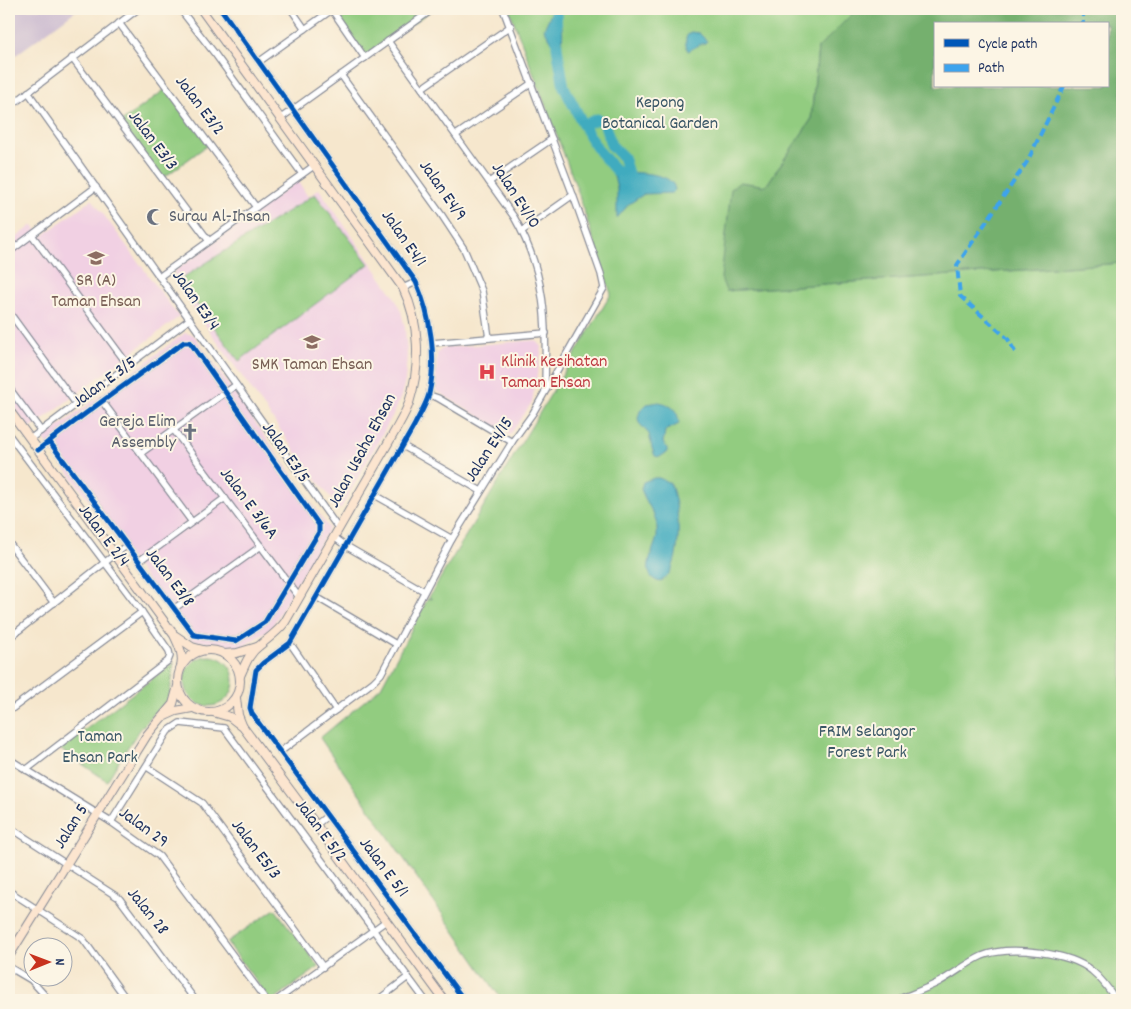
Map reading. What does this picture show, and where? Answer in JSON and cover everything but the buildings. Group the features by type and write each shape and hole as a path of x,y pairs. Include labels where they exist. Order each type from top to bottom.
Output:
{"street":[{"path":"9,107 138,9"},
{"path":"180,9 302,174"},
{"name":"Jalan Usaha Ehsan","path":"201,9 403,288 411,307 417,346 417,367 408,404 395,431 281,628 257,647 245,663 240,676"},
{"name":"Jalan E4/1","path":"221,9 260,61 416,282 422,294 432,343 429,395 403,446 318,598 290,643"},
{"path":"290,9 305,29"},
{"path":"260,61 333,9 365,58"},
{"path":"281,118 433,9"},
{"name":"Jalan E4/15","path":"280,752 377,679 452,539 512,442 533,413 604,288 601,274 573,195 503,9"},
{"name":"Jalan E3/2","path":"119,23 256,207"},
{"path":"422,88 511,26"},
{"name":"Jalan E4/10","path":"388,41 489,182 522,231 530,248 540,280 545,312 545,393"},
{"name":"Jalan E3/3","path":"72,58 209,241"},
{"name":"Jalan E4/9","path":"341,75 464,249 482,291 489,338"},
{"path":"456,135 532,83"},
{"name":"Jalan E3/4","path":"28,92 338,528"},
{"path":"489,182 552,139"},
{"path":"159,277 315,165"},
{"path":"9,252 96,187"},
{"path":"522,231 573,195"},
{"path":"32,235 128,365"},
{"name":"Jalan E4/1","path":"403,288 416,282"},
{"path":"9,312 76,404"},
{"path":"30,439 190,319"},
{"path":"432,343 546,333"},
{"name":"Jalan E 3/5","path":"38,450 184,342 190,342"},
{"name":"Jalan E3/5","path":"190,342 319,525 319,532 289,585"},
{"path":"141,453 236,385"},
{"path":"9,388 41,431"},
{"path":"429,395 438,398 512,442"},
{"path":"102,401 192,522"},
{"path":"9,410 174,635 181,652 182,664 178,686 183,700 192,708 230,717 243,727"},
{"name":"Jalan E 3/6A","path":"173,430 299,597"},
{"name":"Jalan E 2/4","path":"9,435 142,612 169,651 170,656 168,661 26,770"},
{"name":"Jalan E3/8","path":"49,441 194,635 236,641 265,622 289,585"},
{"path":"403,446 481,491"},
{"path":"375,495 452,539"},
{"path":"139,561 225,498"},
{"path":"334,537 346,546 424,591"},
{"path":"9,543 54,603"},
{"path":"9,638 127,545"},
{"path":"175,608 260,546"},
{"path":"318,598 396,644"},
{"path":"9,711 142,612"},
{"path":"174,635 188,646 204,650 214,650 224,654 236,665 240,676 236,698 238,715 243,727 444,1000"},
{"path":"290,643 336,710"},
{"name":"Jalan E 5/1","path":"290,643 256,670 250,702 252,714 464,1000"},
{"name":"Jalan Usaha Ehsan","path":"224,654 237,653 257,647"},
{"path":"180,669 189,656 204,650"},
{"name":"Jalan 5","path":"9,956 146,735 164,717 175,699 178,686"},
{"path":"213,712 229,706 236,698"},
{"name":"Jalan 5","path":"164,717 176,711 192,708"},
{"name":"Jalan E 5/2","path":"147,768 168,731 180,723 224,728 425,1000"},
{"name":"Jalan 29","path":"9,759 111,822 159,856 266,1000"},
{"path":"111,822 147,768"},
{"name":"Jalan E5/3","path":"147,768 202,804 323,967"},
{"path":"316,825 327,816"},
{"name":"Jalan 28","path":"9,828 67,863 119,898 195,1000"},
{"path":"9,891 83,939 126,1000"},
{"path":"277,1000 386,921"},
{"path":"898,1000 938,982 984,956 1026,951 1046,952 1078,962 1091,970 1104,982 1116,1000"},
{"path":"9,966 31,980 49,1000"},
{"path":"378,1000 408,977"}],"shaded area":[{"path":"9,9 78,9 9,60"},
{"name":"SMK Taman Ehsan","path":"298,181 308,197 319,189 394,296 401,311 405,328 407,355 405,381 401,396 395,411 340,510 301,459 173,279 175,271"},
{"path":"92,199 179,317 30,429 9,400 9,243 33,225 41,237"},
{"path":"185,333 194,335 329,528 271,628 241,648 191,640 43,438"},
{"name":"Klinik Kesihatan Taman Ehsan","path":"536,340 542,347 532,402 510,435 435,390 437,354 442,348"}],"green space":[{"path":"333,9 433,9 365,58"},
{"name":"FRIM Selangor Forest Park","path":"509,9 857,9 818,48 811,120 766,186 740,182 726,291 1122,263 1122,1000 502,1000 320,738 381,687 428,598 432,599 429,597 611,294 577,189"},
{"path":"857,9 1122,9 1122,263 726,291 721,278 731,189 740,182 766,186 811,120 818,48"},
{"path":"167,88 209,144 162,179 120,123"},
{"path":"315,194 369,264 239,361 179,280"},
{"path":"204,656 214,656 227,663 234,676 234,686 227,699 214,706 204,706 195,702 188,695 184,686 184,676 188,667 195,660"},
{"name":"Taman Ehsan Park","path":"174,662 169,701 142,727 107,781 60,749"},
{"path":"275,909 319,967 273,1000 270,1000 227,942"}],"water":[{"path":"553,9 557,9 562,26 563,35 559,53 544,29"},
{"path":"691,32 699,33 707,41 688,51 686,40"},
{"path":"613,172 659,176 673,184 675,190 672,193 644,194 629,204 617,218 617,189"},
{"path":"659,402 667,404 674,409 679,419 679,424 665,431 663,443 667,448 667,452 660,457 655,456 649,434 639,423 638,418 640,411 647,404"},
{"path":"654,478 670,483 678,521 677,551 674,564 668,575 660,582 653,579 649,569 649,562 657,537 657,525 641,489 643,482"}],"waterway":[{"path":"556,9 557,47 564,87 589,136 617,172"},
{"path":"583,125 597,119 604,122 611,145 623,157 628,173"}],"marked path":[{"path":"1083,9 1083,22"},
{"path":"1015,352 1008,339 960,296 957,265 1027,162 1063,88"}],"cycle path":[{"path":"221,9 416,282 429,323 432,352 429,394 414,426 290,643 256,670 250,708 252,714 464,1000"},
{"path":"38,450 56,436 92,409 184,342 190,342 319,525 319,532 265,622 236,641 194,635 49,441"}],"place":[{"name":"Surau Al-Ihsan","path":"155,217"},
{"name":"SR (A) Taman Ehsan","path":"96,258"},
{"name":"SMK Taman Ehsan","path":"312,342"},
{"name":"Klinik Kesihatan Taman Ehsan","path":"487,372"},
{"name":"Gereja Elim Assembly","path":"190,432"}],"park label":[{"name":"Kepong Botanical Garden","path":"660,113"}]}
